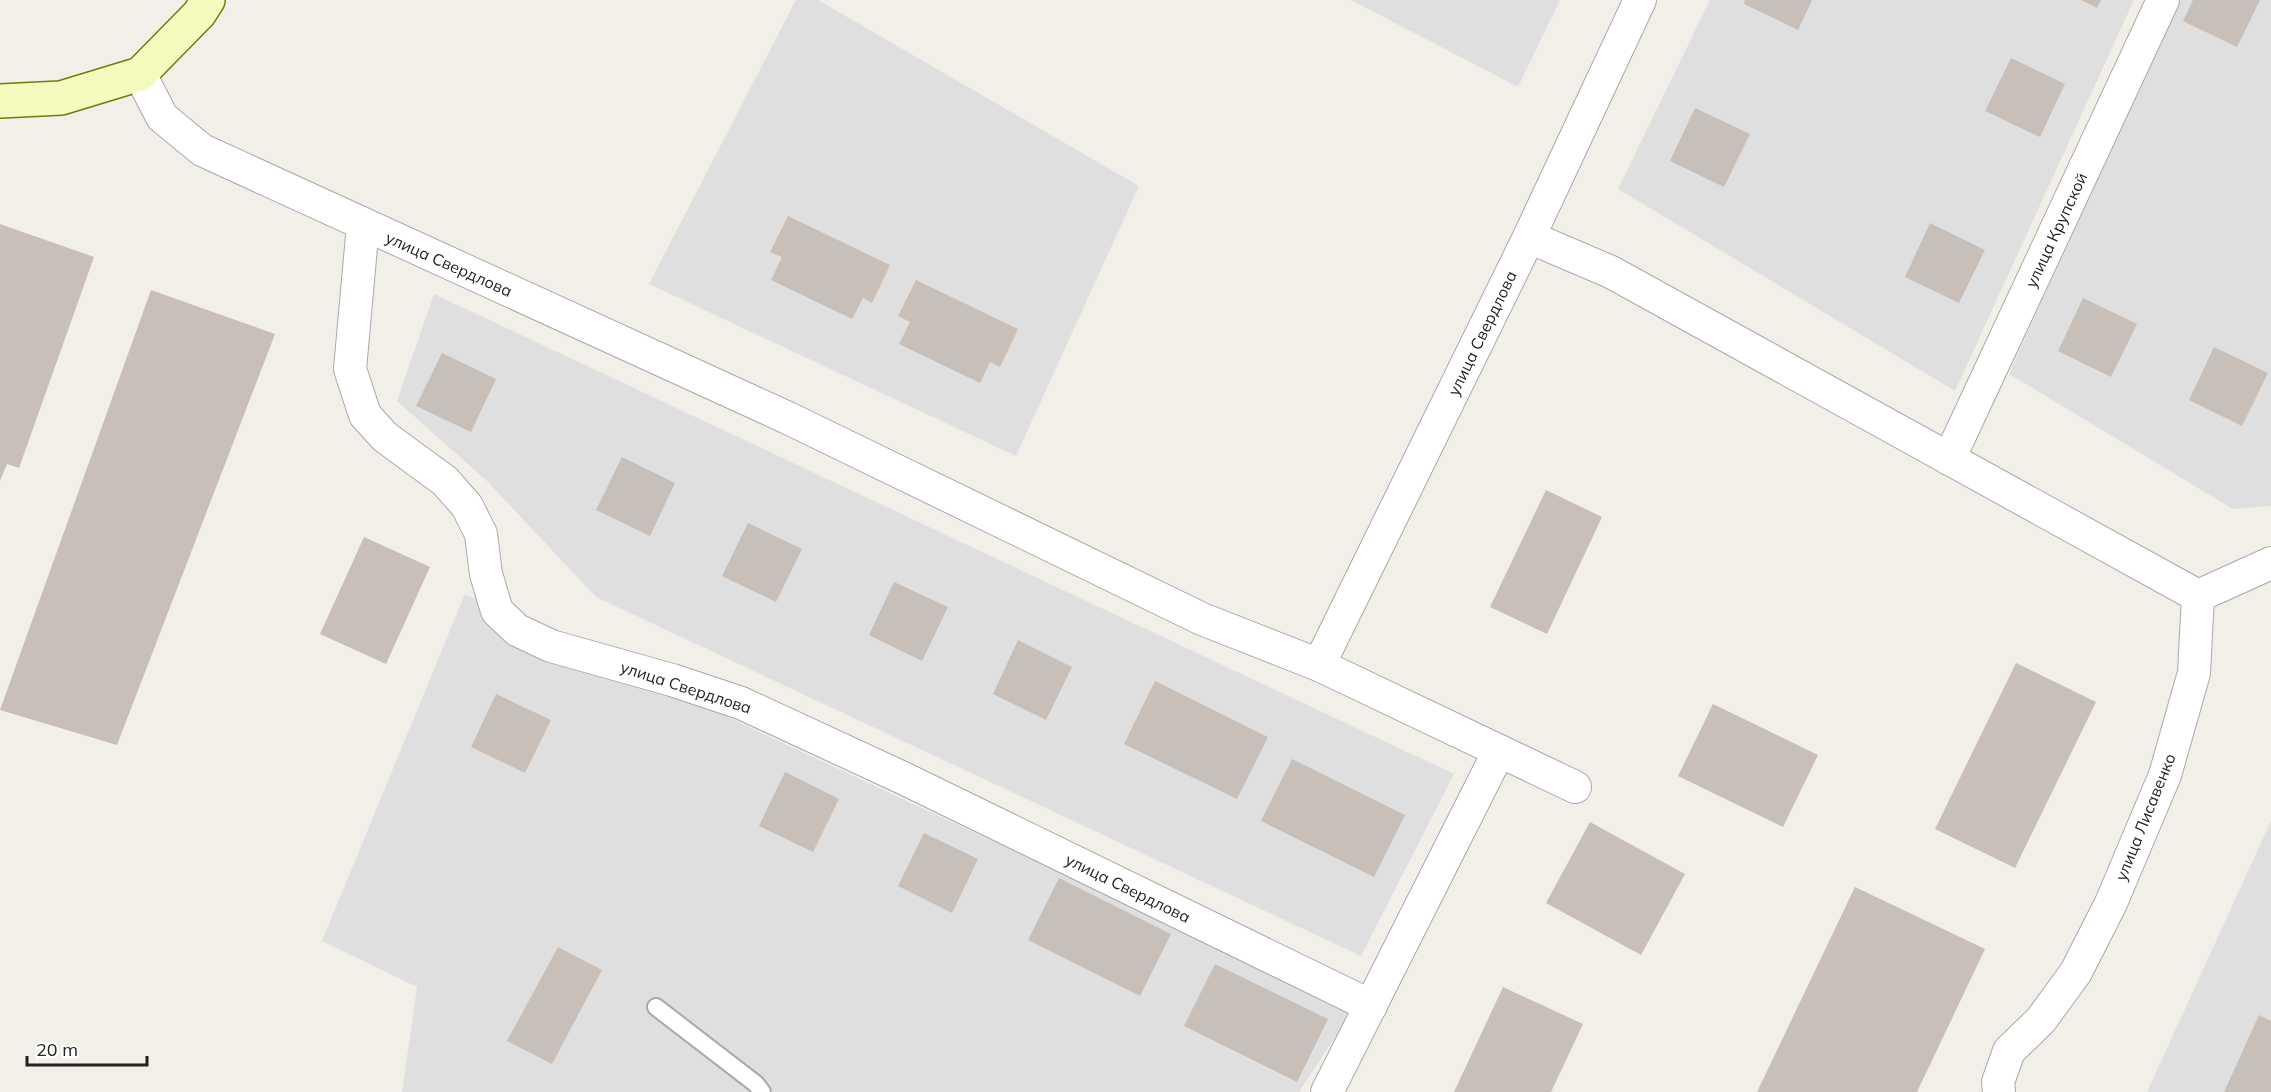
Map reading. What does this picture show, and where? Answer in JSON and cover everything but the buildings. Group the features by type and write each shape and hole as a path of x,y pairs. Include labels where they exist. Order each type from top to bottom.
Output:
{"street":[{"path":"0,101 61,98 140,74 199,14 208,0"},
{"name":"улица Свердлова","path":"1319,664 1529,237 1640,0"},
{"name":"улица Крупской","path":"1949,459 2163,0"},
{"name":"улица Свердлова","path":"140,74 162,117 202,150 788,418 1202,619 1319,664 1575,787"},
{"name":"улица Свердлова","path":"363,225 350,369 365,415 385,437 445,481 467,506 481,534 486,574 497,612 517,630 550,646 741,702 903,778 1371,1006"},
{"path":"1529,237 1611,272 2198,596 2271,563"},
{"name":"улица Лисавенко","path":"1999,1092 1998,1082 2009,1051 2041,1020 2076,972 2111,903 2164,774 2194,673 2198,596"},
{"path":"1327,1092 1499,751"}],"lane":[{"path":"656,1006 756,1084 762,1092"}],"shaded area":[{"path":"796,0 818,0 1139,186 1016,456 649,284"},
{"path":"1351,0 1560,0 1518,87"},
{"path":"1710,0 2134,0 1955,391 1618,189"},
{"path":"2177,0 2271,0 2271,506 2233,509 2009,374"},
{"path":"434,294 1454,774 1361,956 596,597 487,481 397,401"},
{"path":"465,594 1353,1010 1299,1092 402,1092 417,987 322,941"},
{"path":"2271,821 2271,1092 2147,1092"}]}
